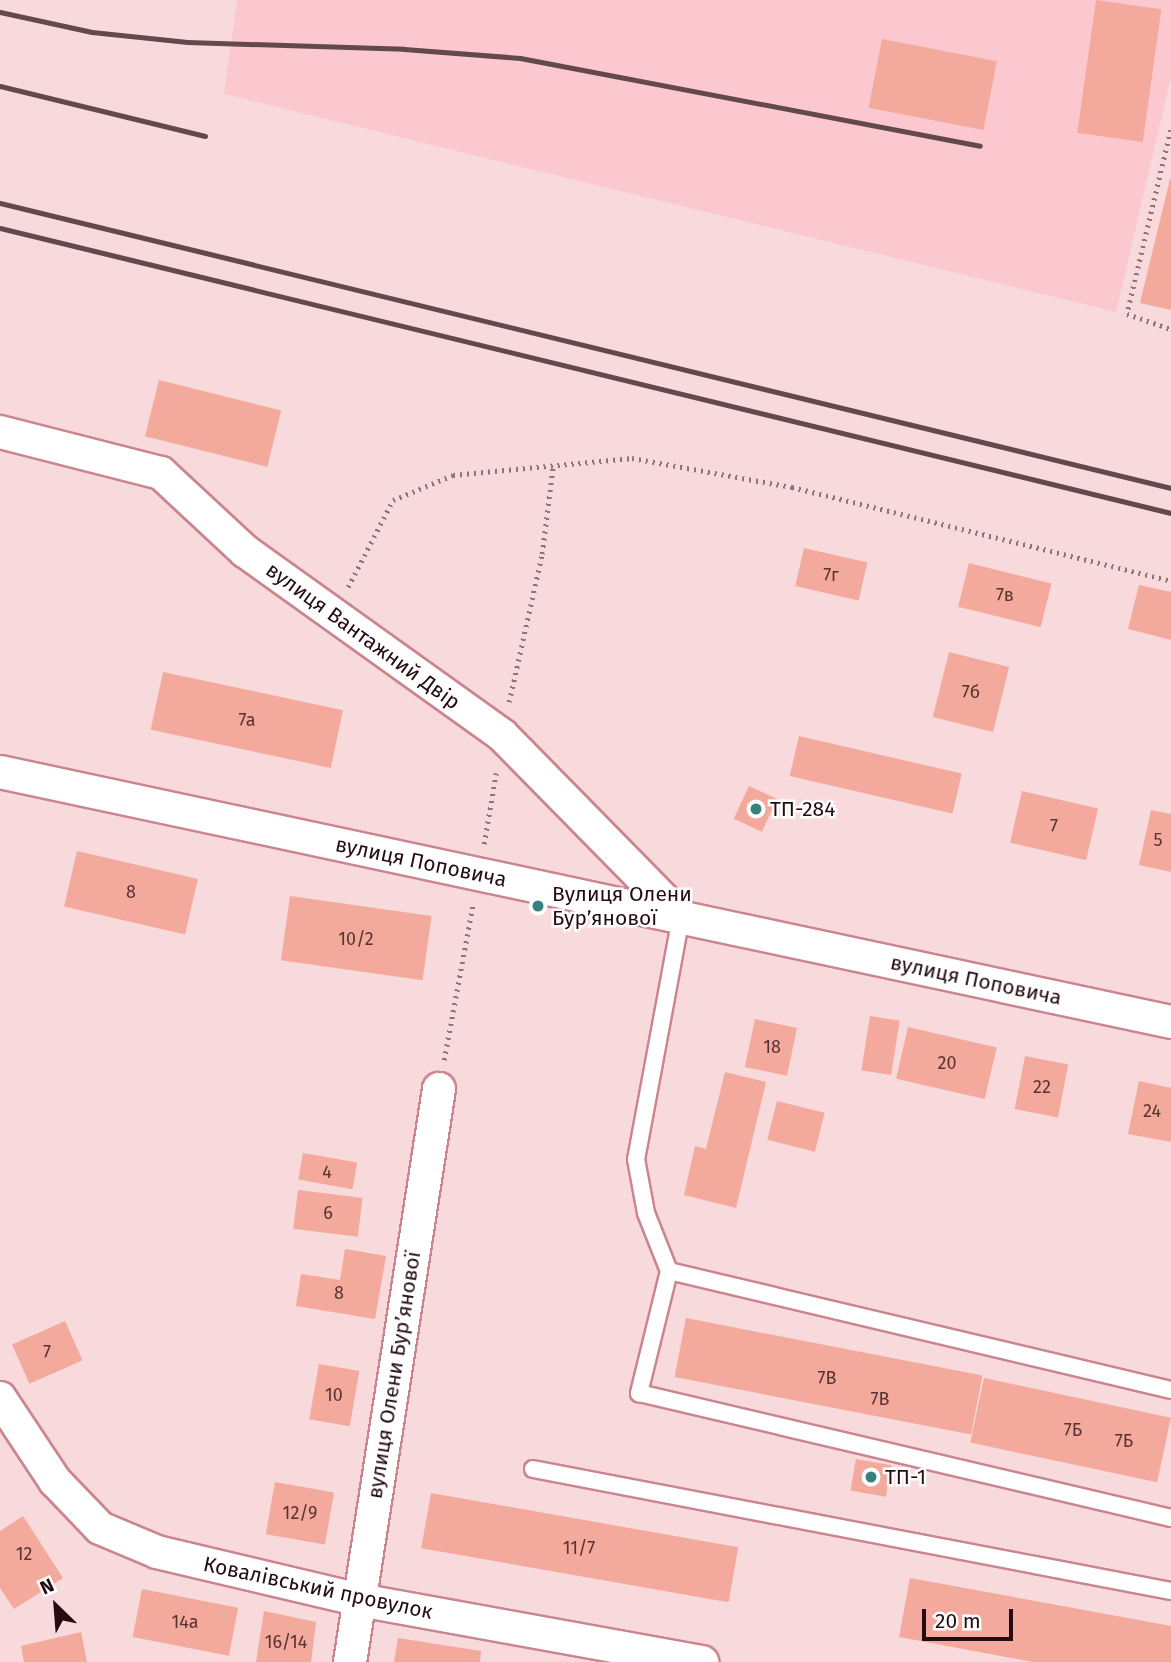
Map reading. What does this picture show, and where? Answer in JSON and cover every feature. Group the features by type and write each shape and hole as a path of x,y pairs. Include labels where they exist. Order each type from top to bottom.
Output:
{"street":[{"name":"вулиця Вантажний Двір","path":"0,432 161,472 245,551 502,736 681,918"},
{"name":"вулиця Поповича","path":"0,772 1171,1022"},
{"name":"вулиця Олени Бурʼянової","path":"350,1662 439,1089"},
{"name":"Ковалівський провулок","path":"0,1398 55,1481 100,1528 157,1552 360,1600 702,1662"}],"lane":[{"path":"681,918 636,1159 646,1213 668,1271 639,1393 1171,1518"},
{"path":"668,1271 1171,1390"},
{"path":"533,1469 1171,1591"}],"path":[{"path":"1171,130 1127,314 1171,328"},
{"path":"346,623 346,589 393,500 453,475 632,458 792,487 1171,581"},
{"path":"524,620 542,554 552,466"},
{"path":"439,1089 479,874"}],"shaded area":[{"path":"237,0 1171,0 1171,77 1116,312 224,94"}],"building":[{"path":"1096,0 1161,9 1143,142 1077,133"},
{"path":"882,39 997,61 983,130 869,108"},
{"path":"1171,179 1171,310 1140,303"},
{"path":"159,380 281,410 267,467 145,436"},
{"path":"804,548 867,563 859,601 795,586"},
{"path":"969,563 1051,584 1041,627 958,607"},
{"path":"1139,585 1171,592 1171,640 1128,629"},
{"path":"949,652 1009,667 993,732 933,717"},
{"path":"163,672 343,710 331,768 151,730"},
{"path":"799,736 962,774 952,814 790,776"},
{"name":"ТП-284","path":"749,786 777,799 762,832 734,819"},
{"path":"1022,791 1098,809 1086,860 1010,843"},
{"path":"1151,810 1171,814 1171,872 1139,865"},
{"path":"77,851 198,879 185,934 64,907"},
{"path":"290,896 432,916 423,980 281,960"},
{"path":"870,1016 900,1021 891,1075 861,1070"},
{"path":"755,1019 797,1028 787,1076 745,1067"},
{"path":"908,1027 997,1047 985,1099 896,1079"},
{"path":"1025,1056 1068,1064 1058,1117 1015,1109"},
{"path":"725,1072 766,1082 736,1208 684,1195 695,1146 706,1149"},
{"path":"1139,1081 1171,1088 1171,1142 1128,1134"},
{"path":"777,1101 825,1113 815,1152 767,1140"},
{"path":"303,1153 357,1163 352,1189 298,1180"},
{"path":"298,1190 363,1198 358,1237 293,1229"},
{"path":"345,1249 386,1256 375,1319 296,1306 301,1274 340,1280"},
{"path":"686,1318 982,1376 971,1435 675,1377"},
{"path":"65,1321 82,1360 30,1384 12,1345"},
{"path":"319,1364 359,1371 350,1426 309,1419"},
{"path":"984,1378 1171,1418 1157,1482 970,1443"},
{"name":"ТП-1","path":"856,1459 891,1465 886,1497 850,1491"},
{"path":"275,1482 334,1492 325,1545 266,1534"},
{"path":"431,1493 738,1547 729,1602 421,1548"},
{"path":"23,1516 63,1578 14,1609 0,1588 0,1531"},
{"path":"910,1578 1171,1626 1171,1662 1033,1662 899,1637"},
{"path":"142,1589 238,1608 229,1656 133,1637"},
{"path":"264,1611 316,1622 311,1662 256,1662"},
{"path":"81,1632 87,1662 24,1662 21,1646"},
{"path":"398,1638 481,1651 480,1662 394,1662"}],"railway":[{"path":"0,12 92,32 187,42 404,49 520,58 980,146"},
{"path":"0,86 205,136"},
{"path":"0,203 1171,488"},
{"path":"0,228 1171,513"}],"place":[{"name":"ТП-284","path":"756,809"},
{"name":"Вулиця Олени Бур’янової","path":"538,906"},
{"name":"ТП-1","path":"871,1477"}]}
